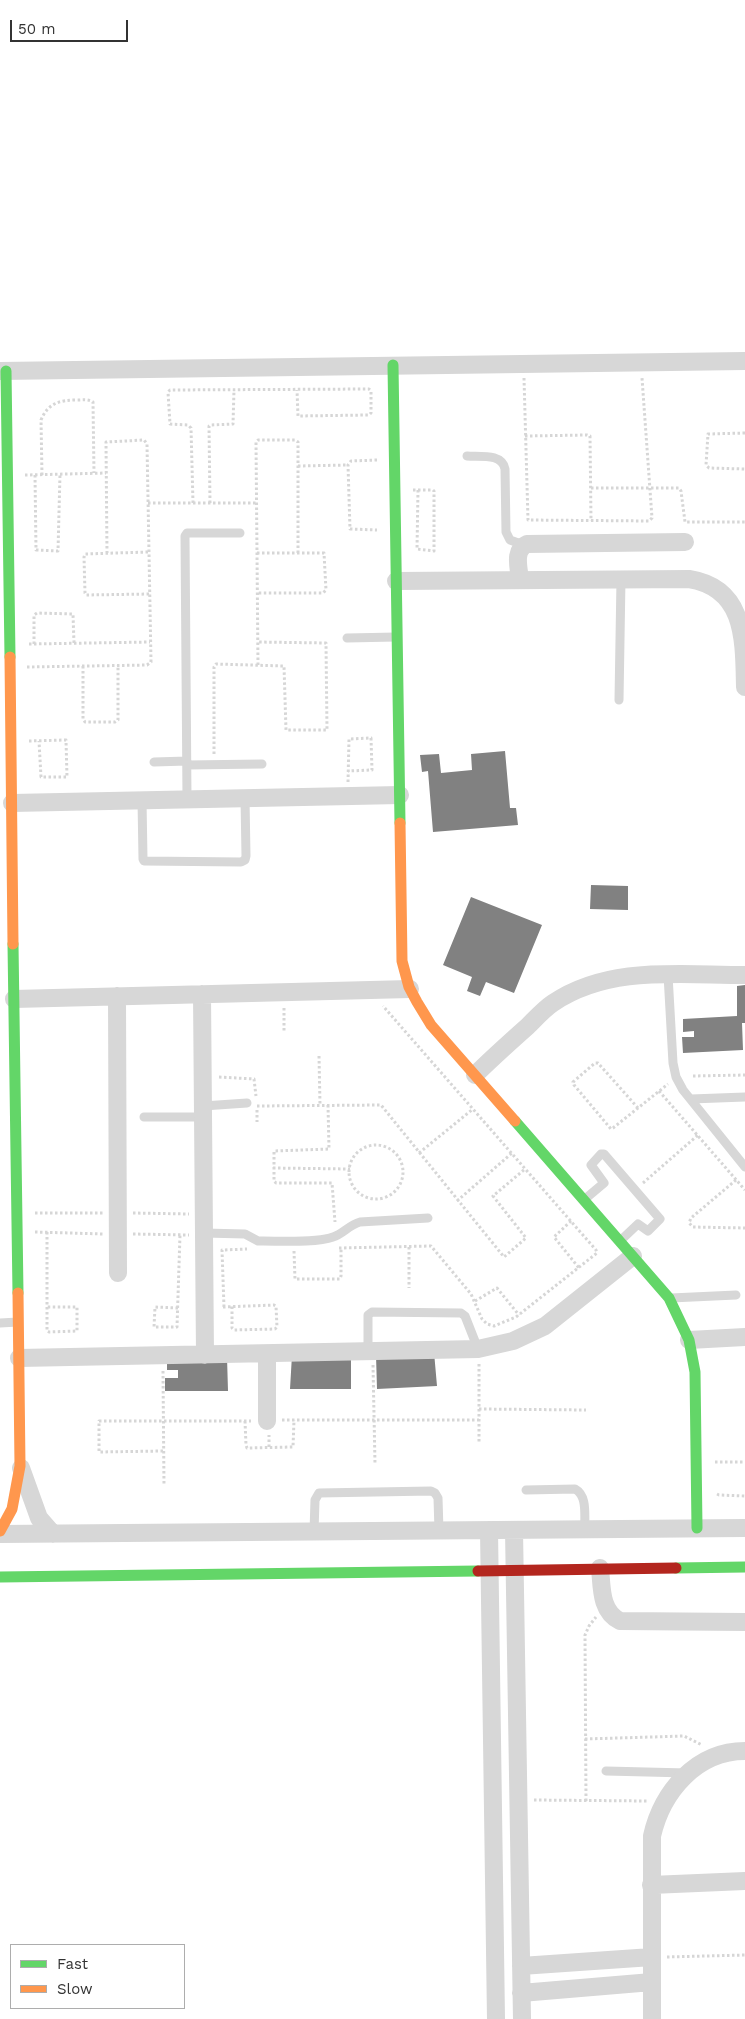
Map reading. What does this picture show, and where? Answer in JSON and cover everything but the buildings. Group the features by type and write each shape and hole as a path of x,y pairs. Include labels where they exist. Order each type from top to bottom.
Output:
{"street":[{"path":"745,361 3,371 7,476 4,559 6,646 10,667 14,999 7,1032 12,1100 20,1466 10,1512 0,1533 745,1528"},
{"path":"393,366 402,961 410,989 419,1008 431,1024 669,1298 680,1319 689,1340 695,1372 697,1528"},
{"path":"520,580 518,553 524,545 685,542"},
{"path":"396,582 621,579 689,579 703,581 716,586 726,594 735,604 741,617 744,630 745,687"},
{"path":"12,803 400,795"},
{"path":"474,1075 551,1004 571,992 592,983 614,978 668,975 745,975"},
{"path":"14,999 410,989"},
{"path":"202,994 205,1355"},
{"path":"117,996 118,1273"},
{"path":"19,1358 478,1349 513,1341 545,1326 633,1256"},
{"path":"689,1340 745,1337"},
{"path":"267,1354 268,1420"},
{"path":"20,1466 39,1518 53,1534"},
{"path":"489,1530 496,2019"},
{"path":"514,1530 522,2019"},
{"path":"0,1577 745,1567"},
{"path":"600,1568 606,1607 615,1618 625,1622 745,1622"},
{"path":"652,2019 652,1836 656,1818 674,1786 688,1773 703,1762 720,1755 745,1751"},
{"path":"652,1885 745,1882"},
{"path":"521,1966 652,1957"},
{"path":"521,1993 652,1982"}],"lane":[{"path":"467,456 496,458 502,462 505,469 506,532 510,540 524,545"},
{"path":"187,799 185,536 189,533 240,533"},
{"path":"619,700 621,579"},
{"path":"346,638 397,637"},
{"path":"154,762 262,764"},
{"path":"142,800 142,858 144,861 241,862 245,860 246,856 245,798"},
{"path":"0,838 12,838"},
{"path":"668,975 673,1063 676,1077 745,1166"},
{"path":"691,1098 745,1097"},
{"path":"144,1117 247,1104"},
{"path":"584,1200 604,1183 591,1165 602,1154 660,1220 648,1231 638,1224 620,1241"},
{"path":"204,1232 245,1234 263,1242 324,1239 336,1236 350,1226 360,1222 428,1218"},
{"path":"669,1298 736,1295"},
{"path":"370,1352 368,1315 372,1312 462,1314 478,1349"},
{"path":"0,1323 18,1322"},
{"path":"526,1490 575,1490 579,1492 584,1500 585,1529"},
{"path":"314,1532 315,1500 320,1493 431,1491 436,1493 438,1498 439,1530"},
{"path":"606,1771 688,1773"}],"path":[{"path":"524,364 528,520 650,520 652,518 641,362"},
{"path":"193,503 191,428 188,425 170,424 168,392 234,390 297,390 370,390 371,414 298,416 297,390"},
{"path":"210,503 209,426 233,424 234,390"},
{"path":"42,475 41,420 44,412 50,405 67,400 90,400 93,402 94,473"},
{"path":"745,432 708,434 706,465 708,468 745,469"},
{"path":"525,436 588,435 590,437 591,521"},
{"path":"258,665 256,441 296,440 298,442 298,553"},
{"path":"10,667 150,664 148,503 145,441 107,441 107,553"},
{"path":"298,466 348,465 351,461 394,460"},
{"path":"348,465 350,529 396,529"},
{"path":"7,476 106,473"},
{"path":"35,475 36,550 58,551 60,474"},
{"path":"591,488 680,489 684,522 745,522"},
{"path":"418,490 418,551 435,550 434,491"},
{"path":"148,503 257,503"},
{"path":"149,552 84,555 85,594 88,596 150,594"},
{"path":"257,553 325,554 325,593 257,593"},
{"path":"34,644 34,616 37,613 73,614 74,643"},
{"path":"6,646 150,642"},
{"path":"214,764 214,665 285,667 287,730 326,730 326,643 258,642"},
{"path":"83,666 83,720 85,722 115,722 118,719 118,665"},
{"path":"348,771 372,770 372,738 349,739 348,771 348,796"},
{"path":"11,741 39,741 66,741 67,777 40,777 39,741"},
{"path":"332,1248 430,1246 476,1301 482,1319 487,1324 494,1326 519,1315 596,1256 597,1251 384,1007 379,1005"},
{"path":"284,1007 284,1031"},
{"path":"275,1008 293,1007"},
{"path":"319,1056 320,1105"},
{"path":"638,1108 598,1063 573,1082 611,1129 638,1108 676,1077"},
{"path":"219,1068 220,1079 255,1080 257,1122"},
{"path":"693,1076 745,1075"},
{"path":"659,1091 745,1190"},
{"path":"328,1105 329,1148 274,1151 273,1168 276,1184 332,1183 336,1236"},
{"path":"256,1106 381,1105 503,1257 526,1238 493,1196 525,1168"},
{"path":"419,1153 473,1109"},
{"path":"635,1190 698,1136"},
{"path":"375,1145 390,1149 396,1154 403,1167 403,1174 401,1182 392,1194 378,1199 363,1195 357,1190 350,1177 350,1169 351,1162 361,1150 375,1145"},
{"path":"457,1201 512,1154"},
{"path":"273,1168 350,1169"},
{"path":"736,1180 691,1218 689,1223 693,1227 745,1228"},
{"path":"571,1221 554,1237 579,1268"},
{"path":"46,1232 47,1308 48,1332 77,1331 76,1307 47,1308"},
{"path":"178,1308 155,1307 154,1327 177,1328 178,1308 180,1235"},
{"path":"408,1247 410,1288"},
{"path":"303,1249 294,1249 294,1278 296,1280 341,1278 341,1248"},
{"path":"224,1307 223,1249 254,1249"},
{"path":"476,1301 496,1288 519,1315"},
{"path":"205,1307 232,1306 276,1306 278,1327 275,1329 234,1330 232,1328 232,1306"},
{"path":"478,1349 479,1443"},
{"path":"370,1352 374,1464"},
{"path":"162,1356 164,1486"},
{"path":"479,1409 586,1410"},
{"path":"245,1421 247,1448 293,1447 294,1420"},
{"path":"696,1462 745,1462"},
{"path":"717,1462 717,1469"},
{"path":"716,1492 719,1495 745,1496"},
{"path":"586,1801 586,1635 591,1622 606,1607"},
{"path":"585,1739 684,1736 720,1755"},
{"path":"518,1800 664,1801"},
{"path":"652,1957 745,1955"}],"traffic: fast":[{"path":"393,365 400,823"},
{"path":"6,371 10,657"},
{"path":"13,944 18,1293"},
{"path":"515,1121 669,1298 689,1340 695,1372 697,1528"},
{"path":"676,1568 745,1567"},
{"path":"0,1577 478,1571"}],"traffic: slow":[{"path":"10,657 13,944"},
{"path":"400,823 402,961 409,987 431,1025 515,1121"},
{"path":"0,1531 12,1509 20,1466 18,1293"}],"traffic: jam":[{"path":"478,1571 676,1568"}]}
